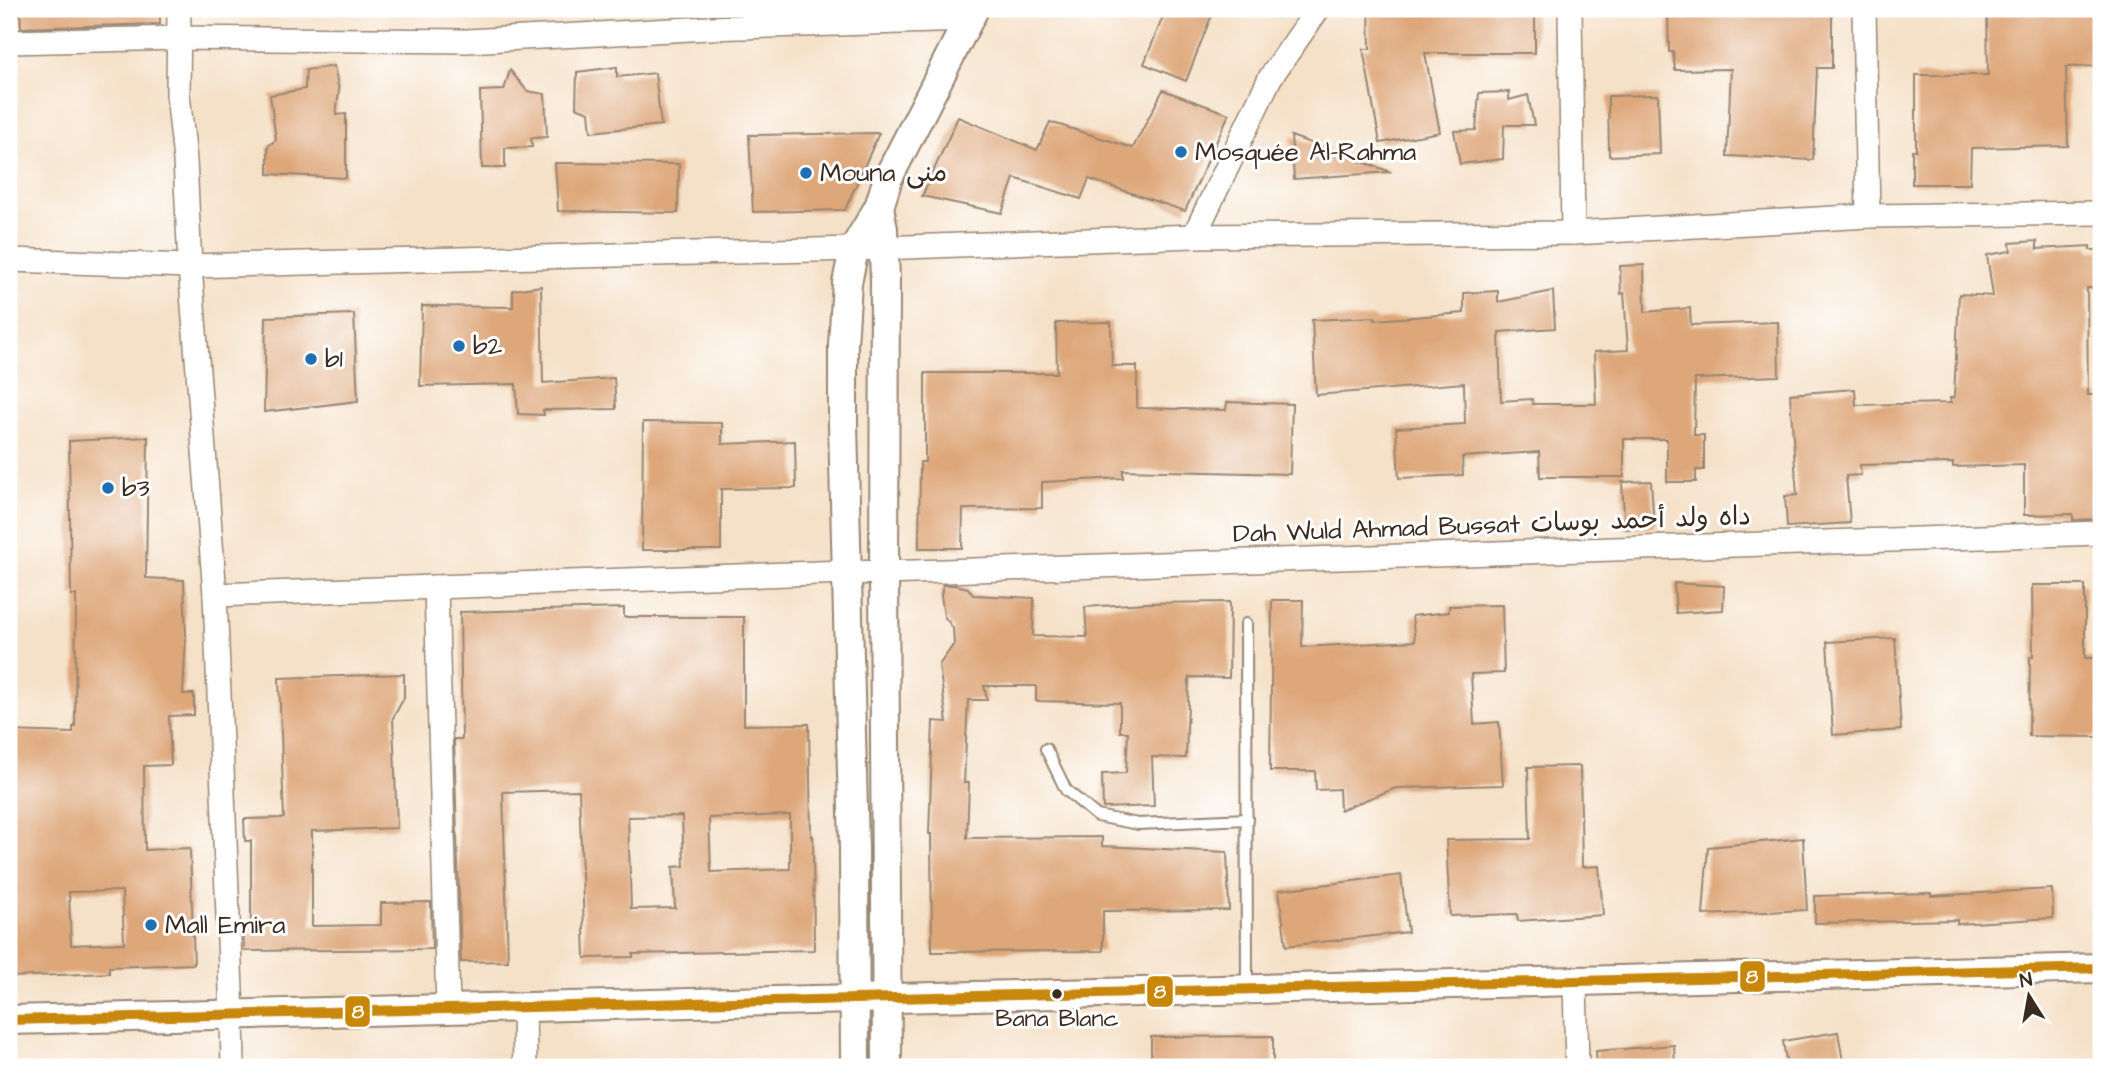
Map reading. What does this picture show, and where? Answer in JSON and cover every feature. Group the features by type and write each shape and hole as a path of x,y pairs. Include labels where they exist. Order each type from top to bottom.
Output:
{"street":[{"path":"179,9 178,94 185,160 190,266 215,595 233,1067"},
{"path":"1194,236 1270,78 1318,9"},
{"path":"1570,9 1573,233"},
{"path":"1864,9 1868,216"},
{"path":"9,42 180,38 466,41 971,14 888,178 879,207 854,249 847,283 843,344 843,424 854,849 856,1067"},
{"path":"879,207 884,247 887,1067"},
{"path":"9,260 190,266 854,249 1194,236 1573,233 1868,216 2101,213"},
{"name":"Dah Wuld Ahmad Bussat داه ولد أحمد بوسات","path":"215,595 846,572 884,573 2101,533"},
{"path":"436,587 448,1009"},
{"path":"9,1020 2101,968"},
{"path":"1576,981 1577,1067"},
{"path":"524,1008 526,1067"}],"lane":[{"path":"1246,624 1247,988"},
{"path":"1046,749 1066,790 1097,816 1138,824 1247,819"}],"building":[{"path":"20,9 160,9 160,24 21,28"},
{"path":"1166,9 1214,9 1186,81 1144,64"},
{"path":"1369,9 1535,9 1535,53 1425,53 1440,132 1380,143 1363,49 1370,49"},
{"path":"1832,9 1832,68 1817,68 1813,160 1727,156 1731,69 1675,70 1673,52 1669,52 1668,11"},
{"path":"1987,9 2101,9 2101,66 2066,67 2068,146 1971,148 1970,184 1912,184 1912,150 1916,150 1916,75 1988,75"},
{"path":"334,66 339,91 336,115 346,114 346,178 268,174 268,146 276,140 270,95 305,89 306,70"},
{"path":"617,67 617,77 655,73 661,125 591,132 589,112 576,107 577,72"},
{"path":"510,70 527,91 545,94 547,137 531,138 532,147 505,148 505,168 482,168 480,91 504,90"},
{"path":"1163,90 1229,114 1185,211 1089,179 1081,199 1014,178 1002,213 922,196 958,117 1037,150 1050,122 1133,148"},
{"path":"1509,92 1509,100 1528,95 1534,125 1504,125 1503,159 1460,164 1454,131 1476,130 1479,93"},
{"path":"1658,95 1660,154 1609,156 1608,96"},
{"name":"Mouna منى","path":"879,133 845,210 753,212 749,135"},
{"path":"1291,136 1391,172 1294,179"},
{"path":"555,163 679,164 678,213 558,211"},
{"path":"2037,241 2037,249 2090,246 2090,250 2101,250 2101,288 2087,288 2088,395 2099,395 2101,421 2101,519 2073,520 2073,514 2024,515 2024,465 1860,465 1861,475 1846,476 1850,523 1787,527 1785,496 1797,495 1790,394 1855,389 1856,405 1951,403 1950,398 1954,398 1959,294 1993,296 1987,255 2011,251 2010,243"},
{"path":"1644,265 1645,312 1690,308 1691,325 1778,322 1779,376 1695,379 1694,435 1704,435 1704,470 1696,470 1696,482 1667,482 1667,439 1624,439 1624,477 1540,477 1539,452 1462,457 1463,475 1399,478 1396,428 1465,424 1464,383 1316,395 1312,320 1375,317 1375,320 1464,313 1464,293 1498,291 1498,302 1553,291 1555,328 1499,332 1501,401 1532,399 1533,404 1596,404 1594,352 1628,350 1620,266"},
{"path":"541,286 543,383 614,378 616,409 543,410 544,415 518,414 516,384 420,386 422,306 513,307 513,290"},
{"name":"b1","path":"354,314 358,401 264,412 266,317"},
{"path":"1111,322 1112,366 1137,366 1137,408 1226,410 1227,402 1292,404 1290,474 1123,470 1123,478 1042,482 1042,508 963,509 962,548 919,548 920,462 925,462 925,373 1057,373 1056,323"},
{"path":"643,422 722,423 722,444 795,441 796,488 721,489 721,550 642,550"},
{"path":"148,437 146,578 184,580 186,636 183,694 194,694 194,715 169,716 171,765 144,766 145,850 190,848 194,964 109,967 109,973 9,977 9,731 73,733 75,727 76,595 71,595 69,441","holes":["122,891 124,943 71,945 69,892"]},
{"path":"1651,481 1654,527 1625,529 1622,482"},
{"path":"1674,583 1724,586 1723,610 1676,613"},
{"path":"943,585 968,588 973,595 1034,598 1033,636 1087,637 1085,607 1230,602 1229,678 1189,677 1186,758 1152,757 1154,806 1103,808 1102,774 1126,773 1128,732 1120,732 1120,703 1036,701 1036,686 984,686 987,700 968,700 964,783 969,783 967,838 1102,837 1102,846 1227,852 1229,910 1103,911 1103,951 932,952 929,834 933,721 947,722 939,665 954,644 953,628 944,616 941,595"},
{"path":"2032,585 2085,585 2085,658 2100,658 2099,737 2029,736 2030,657 2033,657"},
{"path":"1272,600 1303,600 1302,647 1415,641 1412,616 1449,612 1449,606 1502,605 1504,673 1471,674 1474,724 1499,722 1503,785 1396,788 1340,810 1339,789 1316,790 1315,771 1270,771"},
{"path":"624,608 624,617 744,617 744,725 809,724 814,950 633,954 633,957 585,958 579,790 503,792 508,961 461,962 454,739 462,739 460,612","holes":["790,815 790,869 711,872 709,818","682,816 684,866 673,867 675,908 631,909 628,817"]},
{"path":"1895,638 1901,730 1833,735 1827,642"},
{"path":"404,674 404,698 393,718 397,828 312,831 312,926 381,925 381,903 431,902 432,949 244,951 243,927 251,927 251,841 245,841 244,819 284,818 279,678"},
{"path":"1580,766 1582,867 1599,866 1603,915 1518,921 1517,914 1450,916 1446,840 1530,839 1528,767"},
{"path":"1803,838 1807,910 1703,915 1708,847"},
{"path":"1401,875 1408,932 1286,946 1279,890"},
{"path":"2052,889 2053,918 1957,924 1957,920 1815,923 1815,896 1931,893 1931,896"},
{"path":"1838,1032 1844,1067 1787,1067 1783,1041"},
{"path":"1273,1036 1273,1067 1151,1067 1151,1037"},
{"path":"1674,1045 1675,1067 1597,1067 1596,1051"}],"transit line":[{"name":"8","path":"9,1020 2101,968"}],"place":[{"name":"Mosquée Al-Rahma","path":"1181,152"},
{"name":"Mouna منى","path":"806,173"},
{"name":"b2","path":"459,346"},
{"name":"b1","path":"311,359"},
{"name":"b3","path":"108,488"},
{"name":"Mall Emira","path":"151,925"},
{"name":"Bana Blanc","path":"1057,994"}]}
